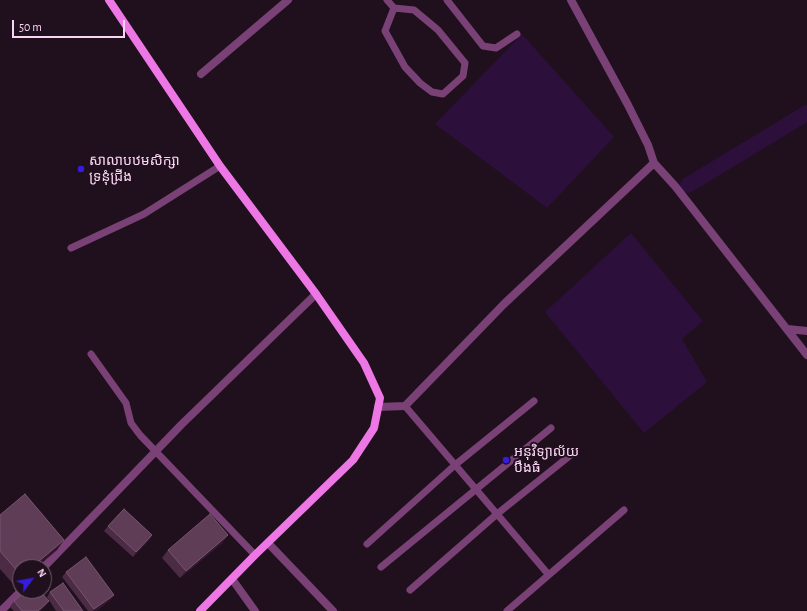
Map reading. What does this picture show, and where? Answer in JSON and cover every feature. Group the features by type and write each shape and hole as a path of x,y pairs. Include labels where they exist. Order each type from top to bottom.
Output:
{"main road":[{"path":"109,0 220,166 316,294 364,363 380,398 374,428 353,460 255,555 200,611"}],"street":[{"path":"201,74 288,0"},
{"path":"571,0 628,105 654,162 675,186 807,355"},
{"path":"378,407 405,406 504,304 654,162"},
{"path":"52,559 155,452 316,294"},
{"path":"788,329 807,331"},
{"path":"268,543 333,611"},
{"path":"232,579 255,611"},
{"path":"1,611 13,599"}],"lane":[{"path":"387,0 394,8 414,10 438,30 465,63 463,76 443,94 432,92 420,83 405,67 385,31 394,8"},
{"path":"447,0 483,46 496,48 517,34"},
{"path":"71,248 144,214 220,166"},
{"path":"91,354 128,407 127,412 131,423 155,452 255,555"},
{"path":"367,544 455,465 534,401"},
{"path":"405,406 548,574"},
{"path":"381,567 551,428"},
{"path":"410,590 497,514 572,454"},
{"path":"507,611 548,574 624,510"}],"shaded area":[{"path":"522,34 614,137 547,208 435,124"},
{"path":"631,233 703,321 682,339 707,382 644,433 545,312"}],"building":[{"path":"25,494 64,540 41,559 12,559 12,565 0,551 0,515"},
{"path":"124,509 152,535 136,552 108,526"},
{"path":"210,514 228,535 186,571 168,550"},
{"path":"86,557 114,595 94,609 66,572"},
{"path":"63,583 83,611 64,611 52,595 52,591"},
{"path":"16,599 47,599 49,601 38,611 22,611 14,601"}],"waterway":[{"path":"688,185 807,113"}],"place":[{"name":"សាលាបឋមសិក្សា ទ្រនុំជ្រីង","path":"81,169"},
{"name":"អនុវិទ្យាល័យ បឹងធំ","path":"506,460"}]}
